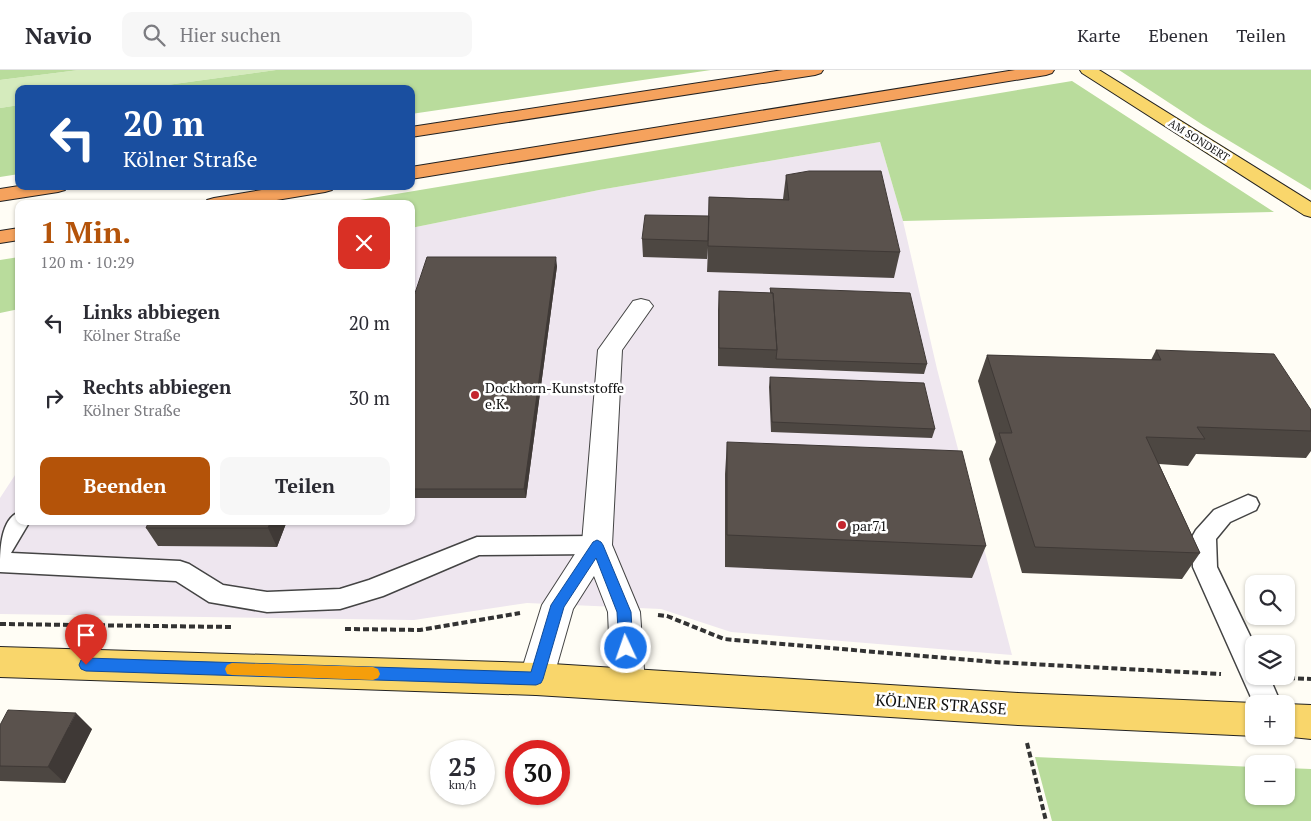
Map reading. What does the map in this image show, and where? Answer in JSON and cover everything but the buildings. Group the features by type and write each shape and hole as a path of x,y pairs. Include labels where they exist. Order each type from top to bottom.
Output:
{"highway":[{"path":"415,131 815,70"},
{"path":"415,172 1046,70"},
{"path":"0,195 32,190"},
{"path":"239,200 300,190"},
{"path":"0,237 15,235"}],"main road":[{"name":"AM SONDERT","path":"1088,70 1311,211"},
{"name":"KÖLNER STRASSE","path":"0,662 536,679 1018,709 1245,720"},
{"path":"1295,721 1311,722"}],"street":[{"path":"628,684 624,612 597,545 610,350 640,306"},
{"path":"536,679 558,605 597,545"}],"lane":[{"path":"1245,654 1205,567 1204,537 1222,516 1248,504"},
{"path":"0,550 16,525"},
{"path":"0,562 180,572 218,595 267,602 340,599 374,589 476,546 597,545"}],"path":[{"path":"1018,709 1046,821"}],"shaded area":[{"path":"880,142 903,221 937,369 1012,655 731,632 661,609 527,603 414,620 0,614 0,498 15,475 15,525 415,525 415,227 599,190"}],"green space":[{"path":"0,70 79,70 0,80"},
{"path":"79,70 276,70 167,85 15,85 15,106 0,108 0,80"},
{"path":"276,70 711,70 415,113 415,85 167,85"},
{"path":"1119,70 1311,70 1311,190 1203,125"},
{"path":"1072,81 1274,212 903,221 880,142 599,190 415,227 415,200 360,200"},
{"path":"15,106 15,175 0,177 0,108"},
{"path":"15,258 15,310 0,313 0,260"},
{"path":"1035,757 1245,767 1245,805 1295,805 1295,768 1311,769 1311,821 1052,821"}],"slow traffic":[{"path":"232,669 373,674"}],"place":[{"name":"Dockhorn-Kunststoffe e.K.","path":"475,395"},
{"name":"par71","path":"842,525"}],"route":[{"path":"86,665 536,679 558,605 597,545 624,612 626,648"}]}
